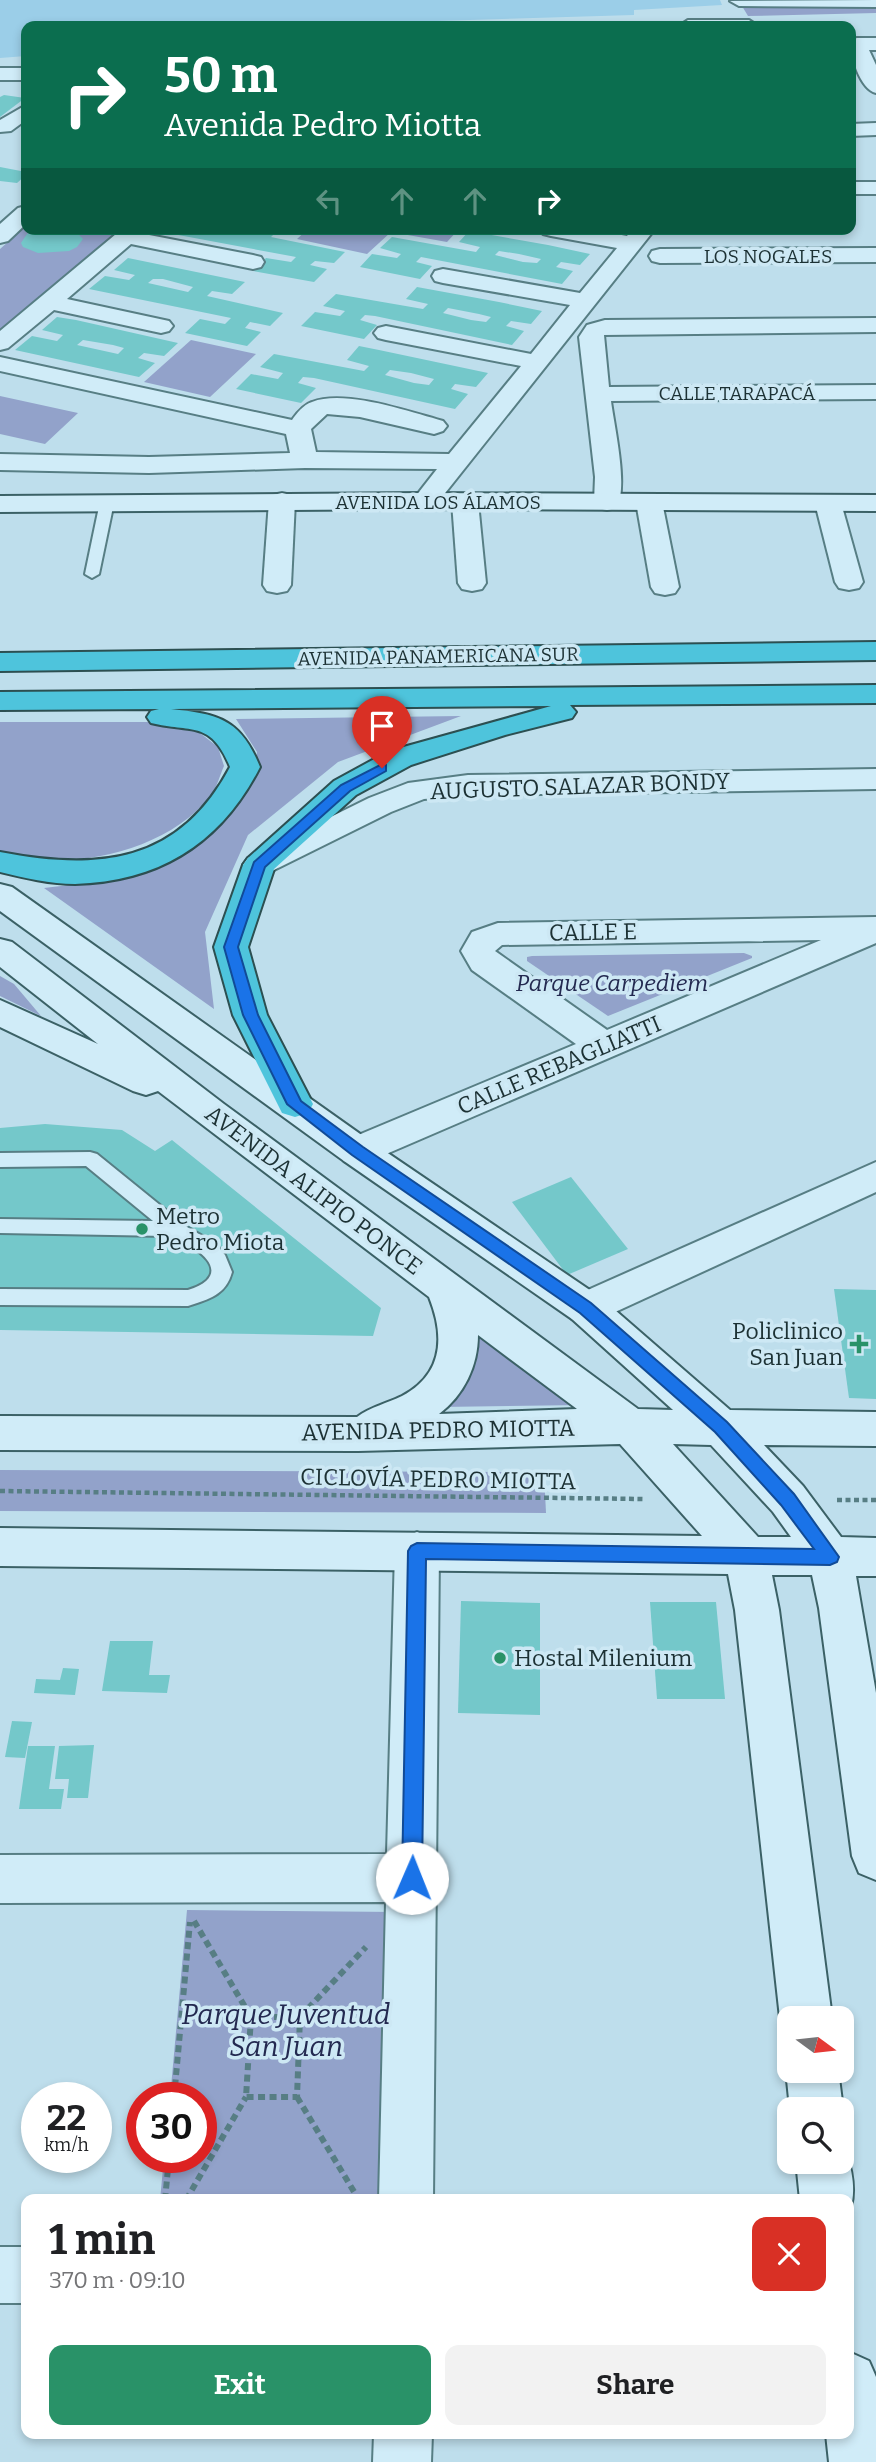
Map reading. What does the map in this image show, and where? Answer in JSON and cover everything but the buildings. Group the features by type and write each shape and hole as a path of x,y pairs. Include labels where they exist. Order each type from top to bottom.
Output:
{"highway":[{"name":"AVENIDA PANAMERICANA SUR","path":"0,662 876,651"},
{"name":"AVENIDA PANAMERICANA SUR","path":"4,701 876,694"},
{"path":"295,1104 250,1015 231,947 259,865 345,788 400,758 494,729 624,697"},
{"path":"0,862 44,871 77,873 120,869 146,861 183,841 215,815 235,791 244,767 236,743 212,726 180,718 45,716 4,701"}],"street":[{"path":"739,1 876,2"},
{"path":"856,85 876,86 861,44"},
{"path":"0,75 21,74"},
{"path":"2,127 21,114"},
{"path":"2,127 21,130"},
{"path":"856,130 876,129"},
{"path":"856,188 876,188"},
{"path":"0,236 21,217"},
{"path":"0,343 130,235"},
{"path":"140,235 253,262"},
{"path":"616,235 638,237"},
{"path":"425,501 638,237"},
{"name":"LOS NOGALES","path":"660,256 876,255"},
{"path":"443,276 586,301"},
{"path":"50,302 161,326"},
{"path":"607,502 608,477 592,337 595,330 605,327 876,325"},
{"path":"386,333 537,362"},
{"path":"0,364 298,429"},
{"name":"CALLE TARAPACÁ","path":"598,394 876,392"},
{"path":"298,429 317,409 331,406 434,425"},
{"path":"298,429 305,460"},
{"path":"0,462 149,466 305,460 456,462"},
{"path":"277,585 282,501"},
{"name":"AVENIDA LOS ÁLAMOS","path":"0,504 282,501 876,503"},
{"path":"466,502 472,583"},
{"path":"649,502 665,587"},
{"path":"828,503 849,582"},
{"name":"AUGUSTO SALAZAR BONDY","path":"259,865 380,805 419,790 468,785 876,779"},
{"path":"0,895 357,1151 586,1308 721,1427 788,1499 830,1557 841,1608 876,1850"},
{"name":"CALLE REBAGLIATTI","path":"357,1151 876,929"},
{"name":"CALLE E","path":"604,1046 484,962 478,951 484,940 498,934 876,929"},
{"name":"AVENIDA ALIPIO PONCE","path":"0,950 16,967 631,1427 746,1554"},
{"path":"0,1012 211,1113"},
{"path":"586,1308 876,1176"},
{"path":"358,1434 418,1407 442,1389 458,1356 458,1320 445,1288"},
{"name":"AVENIDA PEDRO MIOTTA","path":"0,1433 358,1434 631,1427 876,1429"},
{"path":"0,1546 746,1554 876,1558"},
{"path":"406,2194 417,1551"},
{"path":"746,1554 757,1610 805,2006"},
{"path":"0,1880 412,1878"},
{"path":"824,2174 826,2194"},
{"path":"0,2274 21,2275"},
{"path":"854,2426 858,2462"},
{"path":"402,2462 403,2439"}],"lane":[{"path":"92,574 107,502"},
{"path":"0,1160 90,1159 181,1233 207,1247 218,1258 224,1271 219,1285 201,1296 188,1298 0,1297"},
{"path":"0,1226 167,1229 181,1233"}],"path":[{"name":"CICLOVÍA PEDRO MIOTTA","path":"0,1490 694,1499"},
{"path":"788,1499 876,1500"},
{"path":"190,1916 204,1916"},
{"path":"189,2194 246,2097 251,2017 190,1916"},
{"path":"175,2082 190,1916"},
{"path":"355,2194 297,2097 300,2017 375,1938"},
{"path":"251,2017 300,2017"},
{"path":"246,2097 297,2097"},
{"path":"166,2194 168,2173"}],"green space":[{"path":"739,1 876,2 876,13 748,16"},
{"path":"21,230 21,235 124,235 0,339 0,249"},
{"path":"301,235 388,235 367,254 297,239"},
{"path":"408,235 453,235 447,242"},
{"path":"191,340 256,354 210,397 144,382"},
{"path":"0,396 78,413 45,444 0,434"},
{"path":"461,716 338,762 248,835 205,932 214,1009 44,888 120,879 180,851 255,770 257,752 236,719"},
{"path":"0,722 155,722 196,730 218,747 224,766 213,792 196,811 158,837 114,853 91,858 16,858 0,852"},
{"name":"Parque Carpediem","path":"744,953 752,958 608,1016 527,961 527,957 532,956"},
{"path":"0,976 14,984 41,1016 0,996"},
{"path":"468,1312 583,1405 440,1407 461,1387 472,1366 474,1341"},
{"path":"0,1470 544,1472 546,1513 0,1511"},
{"name":"Parque Juventud San Juan","path":"187,1910 398,1912 391,2194 161,2194 163,2173 217,2173 217,2082 171,2082"}],"sand":[{"path":"0,0 720,0 722,5 634,10 634,15 438,21 21,21 21,56 0,58"}],"place":[{"name":"Metro Pedro Miota","path":"142,1229"},
{"name":"Policlinico San Juan","path":"859,1344"},
{"name":"Hostal Milenium","path":"500,1658"}],"route":[{"path":"382,768 345,788 259,865 231,947 250,1015 295,1104 357,1151 586,1308 721,1427 788,1499 830,1557 417,1551 412,1878"}]}
